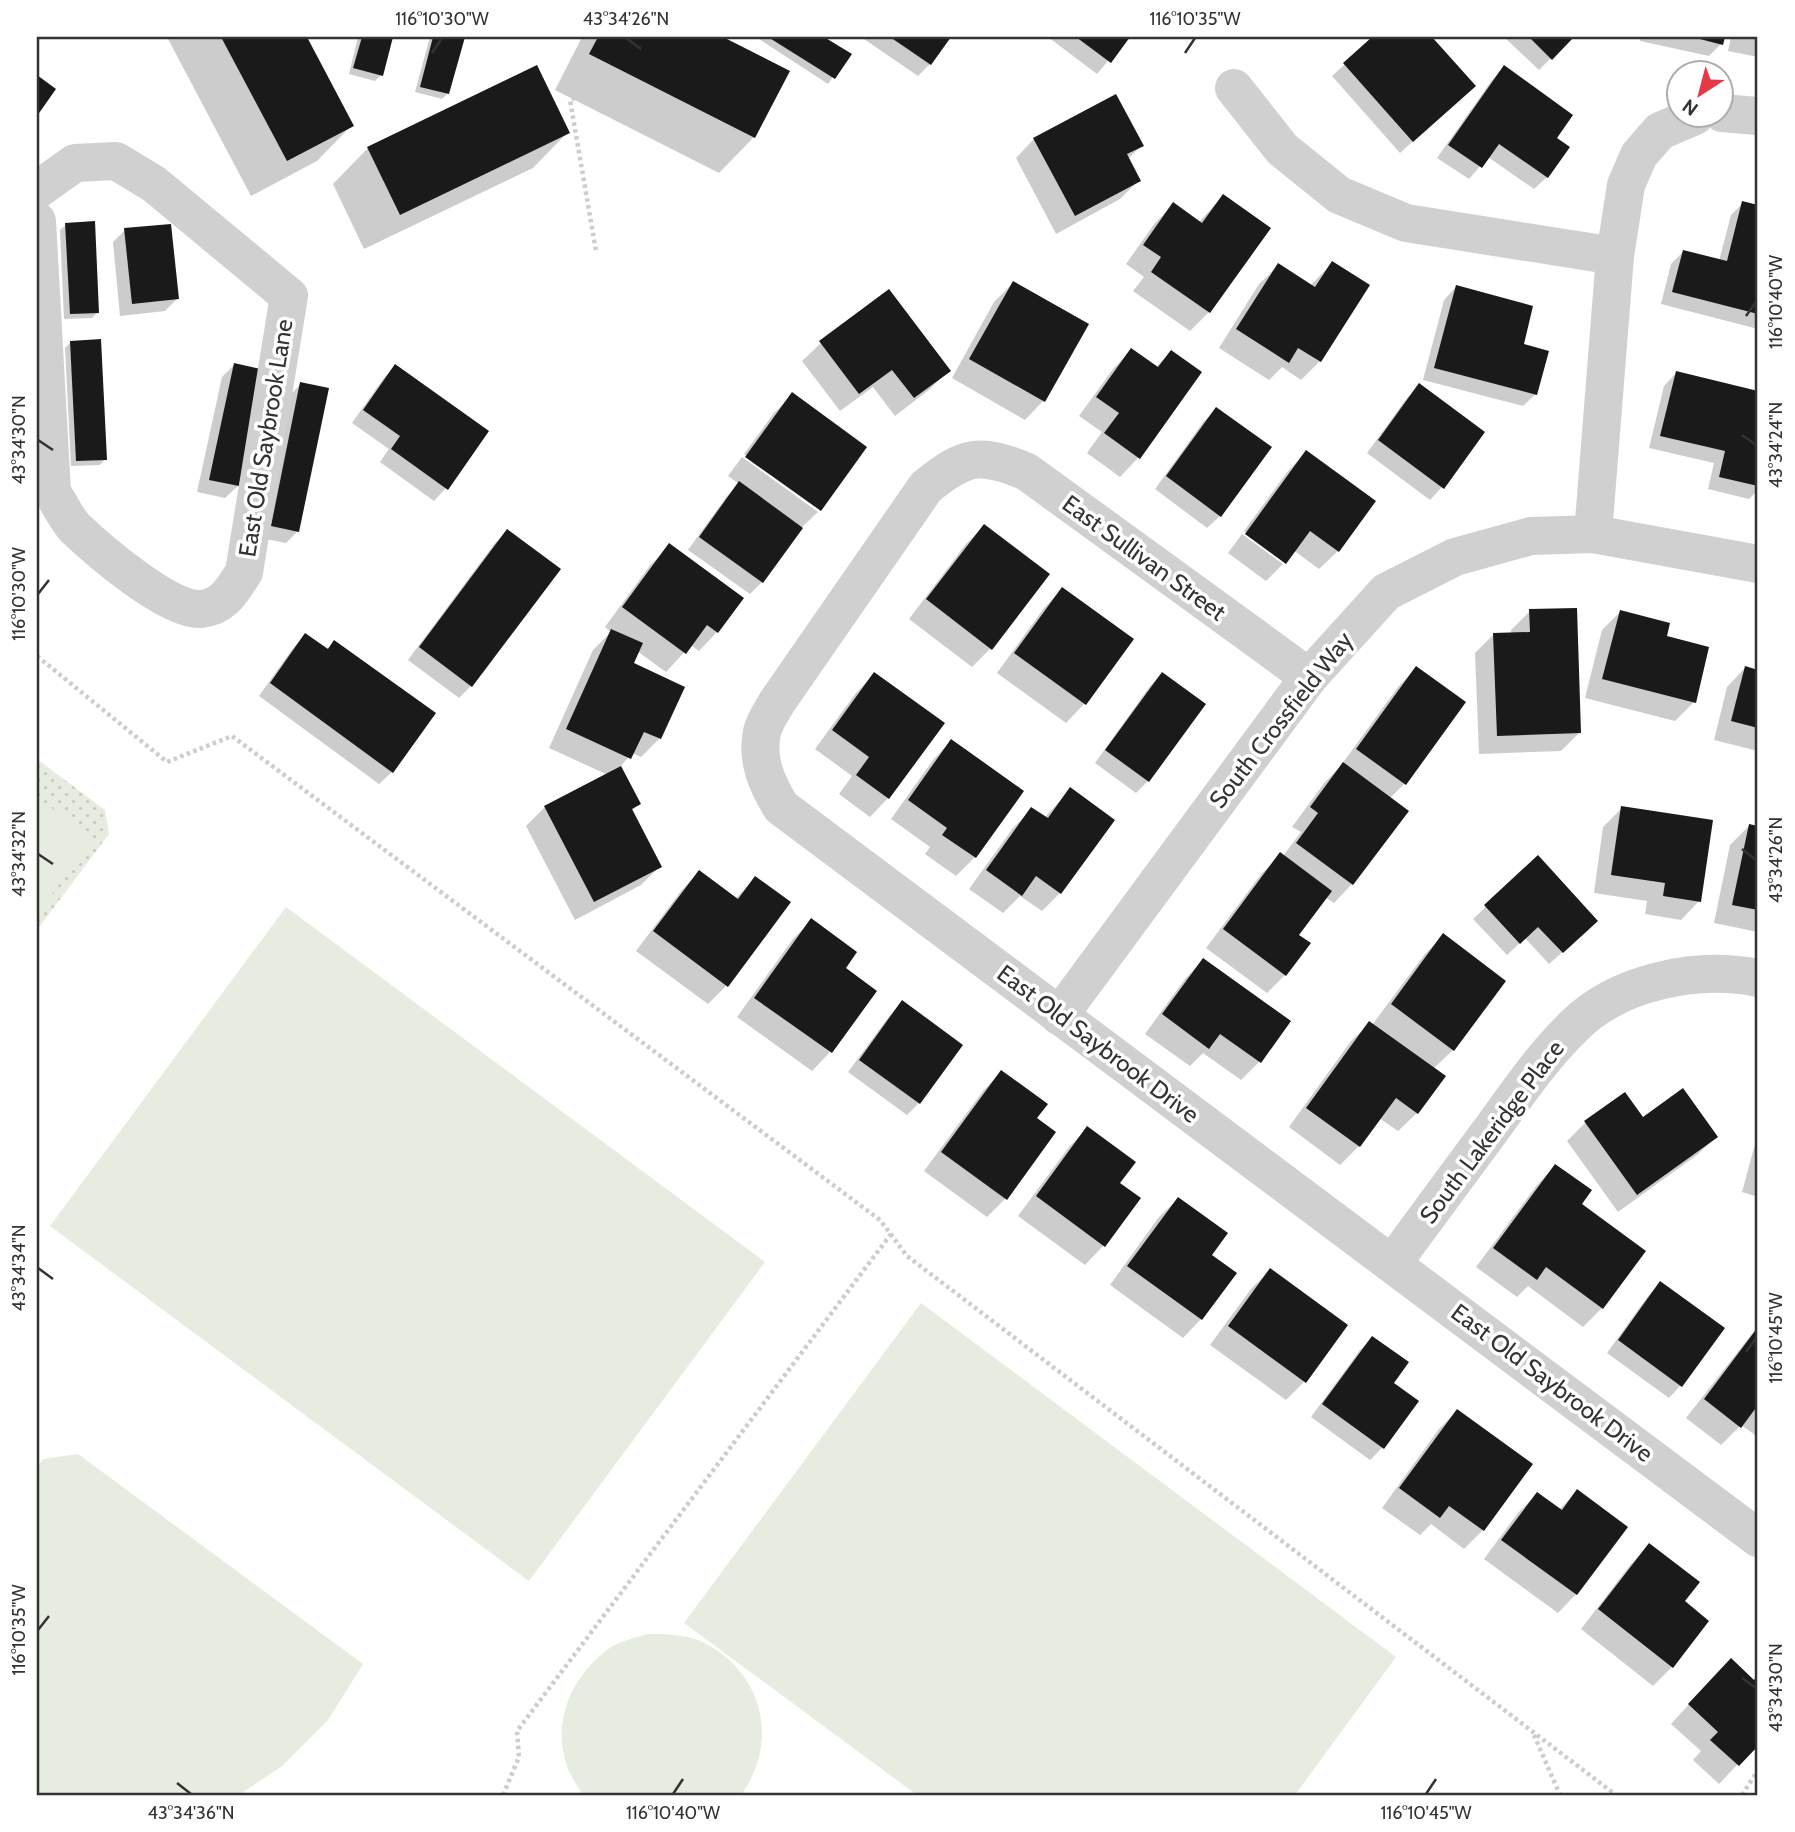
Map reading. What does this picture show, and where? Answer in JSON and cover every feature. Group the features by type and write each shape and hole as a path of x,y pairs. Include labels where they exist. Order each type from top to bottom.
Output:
{"street":[{"path":"1234,88 1282,149 1339,195 1406,223 1615,256"},
{"path":"1736,114 1758,116"},
{"path":"1593,534 1615,256 1626,185 1639,155 1660,131 1666,128"},
{"name":"East Old Saybrook Lane","path":"37,190 75,163 116,161 154,184 289,296 244,572 224,602 201,610 174,604 131,575 74,526 51,492 37,222"},
{"name":"East Sullivan Street","path":"972,459 998,460 1027,472 1309,677"},
{"name":"East Old Saybrook Drive","path":"972,459 947,470 926,487 777,702 762,731 761,763 768,786 781,807 1758,1538"},
{"name":"South Crossfield Way","path":"1059,1016 1309,677 1386,592 1455,557 1531,536 1593,534 1758,564"},
{"name":"South Lakeridge Place","path":"1393,1263 1540,1062 1576,1023 1623,992 1683,975 1746,975 1758,978"}],"path":[{"path":"586,37 577,97 570,100 596,251"},
{"path":"37,656 167,762 233,736 880,1220 907,1256 1616,1795"},
{"path":"503,1795 519,1758 517,1731 891,1234"},
{"path":"1534,1734 1560,1795"},
{"path":"1742,1795 1758,1770"}],"shaded area":[{"path":"37,759 105,810 109,834 37,930"},
{"path":"37,797 93,839 37,914"},
{"path":"286,907 765,1262 529,1581 50,1226"},
{"path":"921,1303 1396,1657 1295,1795 917,1795 684,1623"},
{"path":"78,1454 363,1664 328,1720 282,1766 239,1795 37,1795 37,1467 43,1459"},
{"path":"647,1634 679,1636 703,1642 729,1659 754,1694 760,1713 760,1755 753,1775 741,1795 583,1795 572,1777 563,1749 562,1732 564,1715 576,1684 611,1647"}],"building":[{"path":"221,37 307,37 354,126 287,161"},
{"path":"362,37 393,37 383,76 353,68"},
{"path":"433,37 465,37 449,94 420,87"},
{"path":"598,37 723,37 790,71 755,138 589,54"},
{"path":"768,37 824,37 852,54 835,79"},
{"path":"890,37 951,37 931,65"},
{"path":"1076,37 1130,37 1111,63"},
{"path":"1372,37 1432,37 1476,86 1413,142 1343,63"},
{"path":"1529,37 1574,37 1552,60"},
{"path":"1692,37 1725,37 1723,45"},
{"path":"537,65 570,133 400,215 367,147"},
{"path":"1504,65 1573,115 1557,138 1570,147 1548,178 1499,144 1482,168 1448,145"},
{"path":"37,75 56,89 37,116"},
{"path":"1116,94 1144,146 1127,154 1141,181 1075,216 1033,138"},
{"path":"1223,194 1271,228 1210,313 1151,272 1161,257 1143,245 1173,202 1202,223"},
{"path":"1742,201 1758,205 1758,314 1672,292 1683,250 1727,261"},
{"path":"95,221 99,313 70,314 65,223"},
{"path":"171,224 179,299 132,304 124,228"},
{"path":"1332,261 1370,285 1321,362 1298,348 1289,363 1236,329 1278,263 1315,287"},
{"path":"1013,281 1089,324 1045,402 969,359"},
{"path":"1456,285 1533,306 1524,344 1549,351 1537,395 1434,368"},
{"path":"889,289 951,371 914,398 892,370 859,394 819,341"},
{"path":"101,339 107,460 76,461 70,341"},
{"path":"1131,348 1158,367 1171,350 1202,372 1140,459 1104,433 1119,413 1096,397"},
{"path":"234,363 265,370 239,486 209,480"},
{"path":"395,364 489,431 448,490 391,449 400,436 363,410"},
{"path":"1676,371 1758,391 1758,486 1719,477 1725,451 1660,436"},
{"path":"300,382 329,388 299,532 271,526"},
{"path":"1419,383 1485,432 1444,489 1378,440"},
{"path":"792,392 867,447 821,511 745,457"},
{"path":"1216,407 1272,447 1221,517 1166,476"},
{"path":"1306,450 1376,501 1339,552 1310,531 1286,564 1245,534"},
{"path":"739,481 803,528 763,583 699,537"},
{"path":"984,524 1050,574 992,650 926,599"},
{"path":"507,529 561,569 472,687 419,647"},
{"path":"669,543 744,598 718,633 707,625 686,654 622,607"},
{"path":"1062,587 1134,639 1086,705 1014,653"},
{"path":"1577,608 1581,733 1497,736 1493,633 1530,632 1529,609"},
{"path":"1620,610 1670,623 1667,636 1709,647 1696,703 1602,679"},
{"path":"611,629 643,643 634,663 685,687 661,739 644,732 631,759 566,729"},
{"path":"305,633 328,649 334,640 436,713 393,773 270,683"},
{"path":"1416,666 1466,702 1406,785 1356,749"},
{"path":"1745,666 1758,670 1758,728 1731,721"},
{"path":"874,672 945,723 889,799 856,775 869,757 832,730"},
{"path":"1162,672 1206,704 1149,782 1105,750"},
{"path":"951,739 1024,791 976,858 942,835 947,828 908,800"},
{"path":"1343,762 1409,811 1353,885 1296,843 1318,813 1310,807"},
{"path":"621,766 641,804 632,809 662,867 594,902 544,806"},
{"path":"1070,787 1115,820 1061,894 1036,876 1022,896 986,870 1031,807 1048,818"},
{"path":"1621,806 1713,820 1701,902 1663,896 1665,883 1611,875"},
{"path":"1749,824 1758,826 1758,910 1732,905"},
{"path":"1280,852 1332,891 1299,935 1311,943 1286,976 1223,929"},
{"path":"1538,855 1598,921 1563,953 1538,927 1520,944 1484,905"},
{"path":"699,870 738,899 755,876 791,902 728,987 653,931"},
{"path":"811,918 857,952 846,968 877,991 832,1053 754,998"},
{"path":"1443,933 1506,981 1454,1051 1391,1004"},
{"path":"1203,958 1291,1021 1261,1063 1220,1034 1209,1049 1162,1014"},
{"path":"902,1000 963,1045 920,1104 859,1060"},
{"path":"1369,1021 1446,1076 1418,1114 1396,1098 1360,1147 1306,1108"},
{"path":"1001,1070 1048,1104 1037,1118 1056,1132 1007,1200 941,1152"},
{"path":"1683,1088 1718,1137 1637,1195 1584,1121 1625,1092 1643,1117"},
{"path":"1087,1126 1136,1162 1120,1183 1141,1198 1105,1247 1036,1196"},
{"path":"1555,1164 1592,1190 1582,1204 1646,1251 1603,1309 1546,1267 1537,1280 1493,1248"},
{"path":"1178,1197 1228,1233 1212,1255 1237,1273 1202,1320 1127,1266"},
{"path":"1270,1268 1348,1325 1306,1383 1228,1326"},
{"path":"1660,1281 1725,1328 1682,1387 1618,1340"},
{"path":"1758,1327 1758,1405 1741,1428 1704,1399"},
{"path":"1372,1336 1409,1362 1394,1383 1419,1401 1384,1449 1322,1404"},
{"path":"1457,1409 1533,1464 1484,1531 1449,1506 1440,1518 1399,1488"},
{"path":"1577,1489 1628,1527 1577,1595 1501,1540 1537,1492 1562,1510"},
{"path":"1649,1543 1700,1582 1685,1601 1709,1621 1673,1668 1598,1609"},
{"path":"1731,1658 1754,1680 1758,1675 1758,1746 1739,1766 1710,1740 1718,1732 1688,1704"}]}
